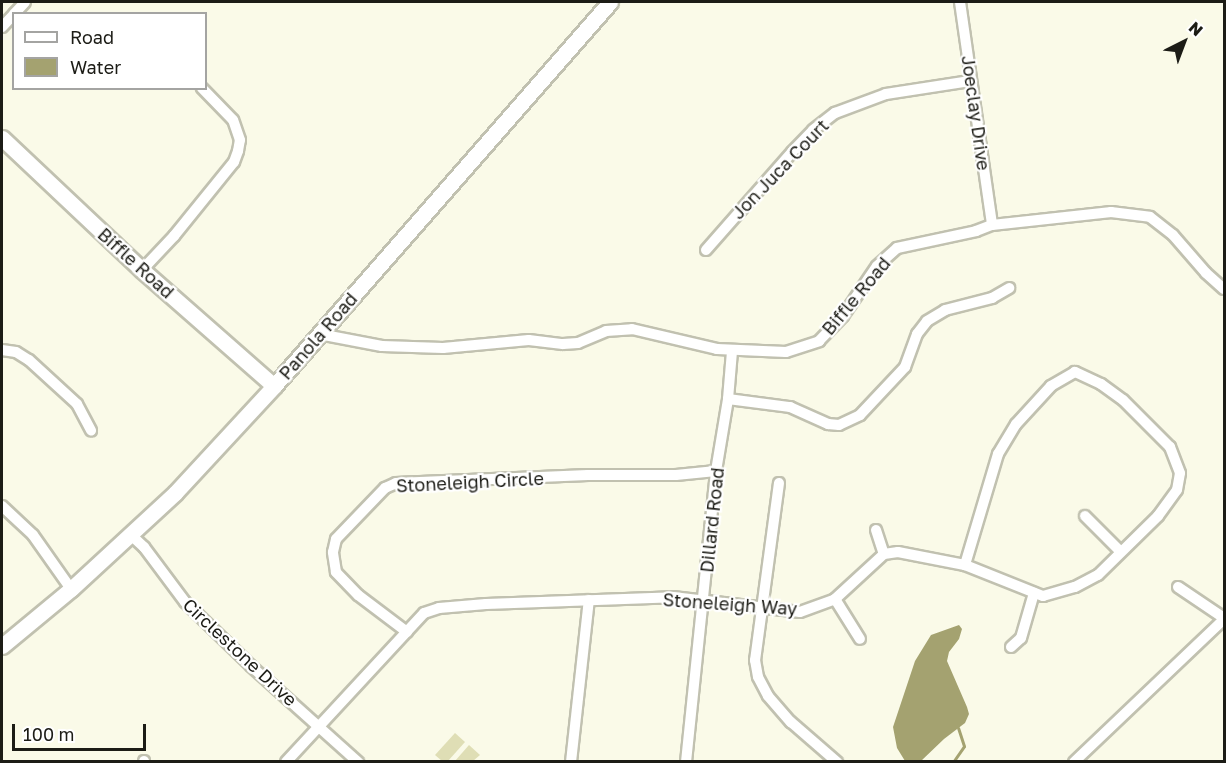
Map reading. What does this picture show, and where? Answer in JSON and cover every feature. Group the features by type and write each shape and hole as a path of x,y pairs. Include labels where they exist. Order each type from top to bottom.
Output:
{"main road":[{"name":"Panola Road","path":"2,646 71,589 175,493 274,386 610,2"},
{"name":"Biffle Road","path":"2,138 141,270 274,386"}],"street":[{"name":"Joeclay Drive","path":"960,2 992,225"},
{"name":"Jon Juca Court","path":"706,250 792,152 813,130 836,113 886,94 970,81"},
{"path":"141,270 174,236 234,162 238,151 240,140 233,120 204,90"},
{"name":"Biffle Road","path":"319,334 382,346 443,348 529,340 563,344 578,343 606,331 632,329 700,347 732,351 786,352 807,347 819,341 843,316 877,266 897,248 976,231 992,225 1111,212 1150,217 1173,235 1206,273 1224,289"},
{"path":"728,399 790,407 828,424 839,425 860,415 905,367 917,334 927,321 945,310 992,298 1009,288"},
{"path":"2,350 16,352 29,360 77,404 91,430"},
{"name":"Dillard Road","path":"686,762 716,471 728,399 732,351"},
{"path":"876,530 884,554 898,552 965,565 1043,596 1075,587 1098,575 1158,516 1177,490 1180,473 1170,447 1123,400 1101,384 1075,372 1051,386 1017,424 998,454 965,565"},
{"name":"Stoneleigh Circle","path":"407,632 358,595 336,572 333,552 336,539 385,488 396,483 588,475 676,475 716,471"},
{"path":"779,483 755,660 758,677 768,696 791,722 837,762"},
{"path":"2,506 33,535 71,589"},
{"path":"1085,516 1120,551"},
{"name":"Circlestone Drive","path":"131,535 144,547 185,602 251,666 320,725 358,762"},
{"name":"Stoneleigh Way","path":"286,762 424,613 439,608 673,597 800,612 835,599 884,554"},
{"path":"1074,762 1224,618 1178,587"},
{"path":"1011,647 1021,638 1034,593"},
{"path":"835,599 860,639"},
{"path":"572,762 589,600"}],"green space":[{"path":"455,733 465,742 448,761 442,761 435,755"},
{"path":"469,745 480,755 473,761 455,761"}],"water":[{"path":"959,625 962,629 959,639 949,652 947,661 969,714 965,723 921,761 905,761 897,748 893,727 915,661 931,635"}],"waterway":[{"path":"953,762 964,746 958,728"}]}
